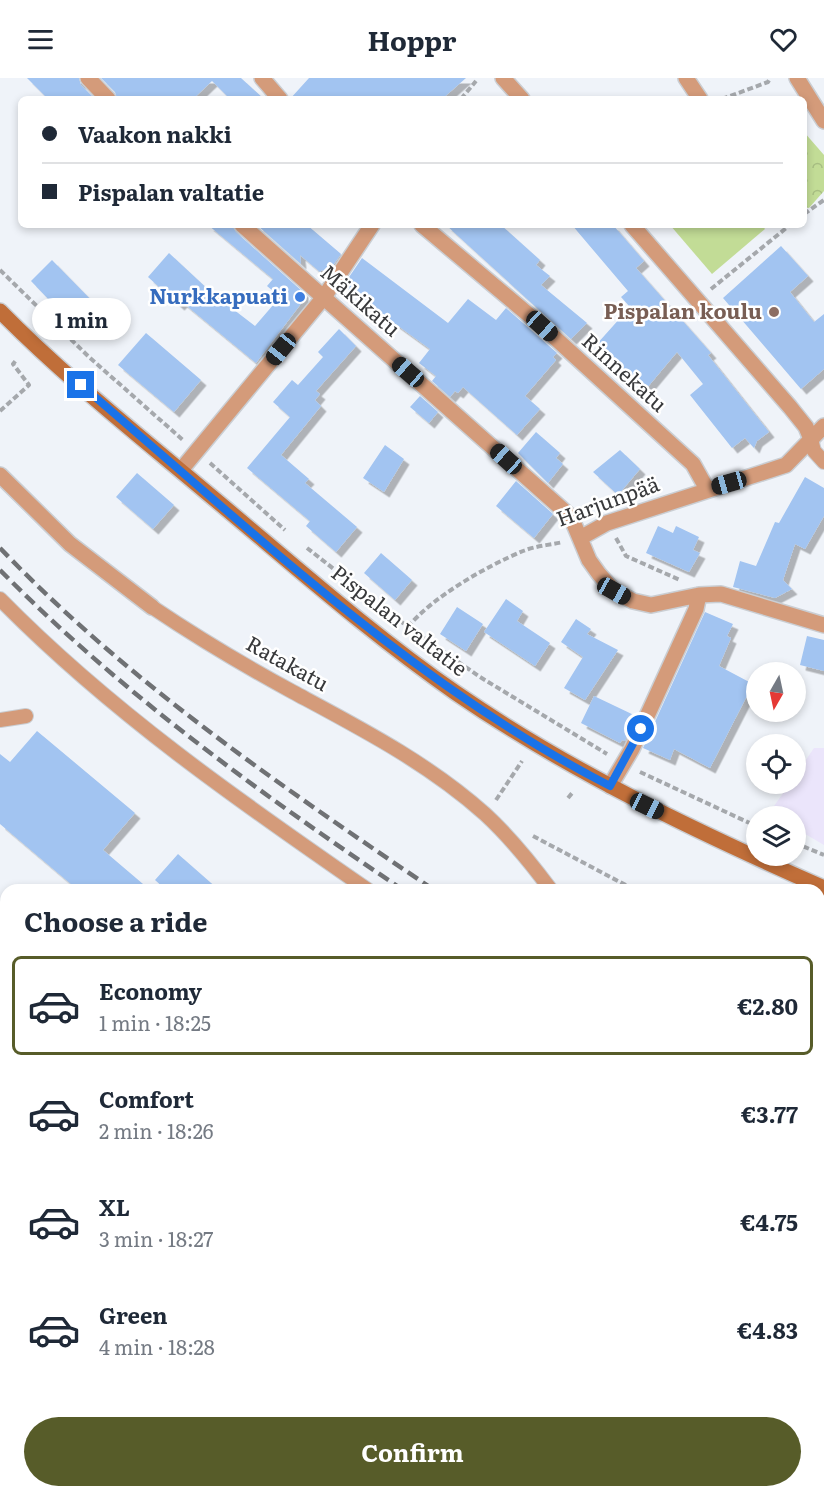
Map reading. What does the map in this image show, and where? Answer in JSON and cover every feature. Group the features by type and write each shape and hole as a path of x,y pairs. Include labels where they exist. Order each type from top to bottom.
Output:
{"main road":[{"name":"Pispalan valtatie","path":"0,311 64,371 342,605 456,693 585,773 725,844 815,884"}],"street":[{"path":"88,78 105,96"},
{"path":"262,78 277,96"},
{"path":"504,78 519,96"},
{"path":"686,78 698,96"},
{"path":"797,78 824,121"},
{"name":"Mäkikatu","path":"245,228 571,517 582,537 589,560 614,591 633,601 651,604 699,595 721,594 824,626"},
{"path":"181,470 324,297 370,228"},
{"name":"Rinnekatu","path":"426,228 534,319 693,464 707,489"},
{"path":"635,228 790,407 806,427 811,439"},
{"name":"Harjunpää","path":"582,537 607,523 786,465 824,426"},
{"name":"Ratakatu","path":"0,475 70,544 152,607"},
{"path":"610,786 623,764 696,609 699,595"}],"lane":[{"path":"811,439 814,451 824,462"},
{"path":"0,598 153,736 260,816 359,884"},
{"name":"Ratakatu","path":"152,607 250,669 385,740 485,814 519,850 546,884"},
{"path":"0,720 26,717"}],"path":[{"path":"730,96 768,82 770,78"},
{"path":"464,96 476,81"},
{"path":"807,212 824,200"},
{"path":"698,300 786,228"},
{"path":"0,270 89,357 291,535"},
{"path":"0,411 29,385 13,364 17,359"},
{"path":"607,523 626,556 688,584 699,595"},
{"name":"Harjunpää","path":"408,627 418,615 475,576 524,550 582,537"},
{"path":"299,542 408,627 480,677 623,764 746,821"},
{"path":"498,798 522,761"},
{"path":"568,798 573,792"},
{"path":"524,831 624,884"},
{"path":"806,848 824,855"}],"shaded area":[{"path":"814,748 824,748 824,845 806,834 806,806 774,806 782,794 806,794 806,760"}],"green space":[{"path":"807,135 824,155 824,191 807,208"},
{"path":"673,228 764,228 765,229 712,274"}],"building":[{"path":"27,78 79,78 81,85 92,96 45,96"},
{"path":"101,78 241,78 261,96 227,96 212,81 196,96 116,96"},
{"path":"309,78 466,78 445,96 293,96"},
{"path":"212,228 234,228 303,292 303,301 256,363 182,302 179,305 148,277 169,253 212,293 255,326 280,297 267,286 273,279"},
{"path":"260,228 311,228 341,254 327,274 322,270 320,272 300,255 301,264"},
{"path":"449,228 504,228 540,260 536,265 550,276 541,285 587,323 571,339"},
{"path":"575,228 616,228 644,261 636,268 711,353 708,355 769,432 757,441 754,448 745,438 732,448 690,395 703,384 677,352 646,389 596,345 630,307 621,297 628,291"},
{"path":"781,246 808,276 790,292 814,322 824,314 824,369 801,389 723,298"},
{"path":"362,258 448,323 468,299 496,320 506,308 557,353 553,357 556,360 525,396 540,409 517,435 463,387 450,397 432,381 436,376 419,363 430,349 343,286"},
{"path":"52,260 98,307 76,328 31,281"},
{"path":"339,329 356,346 316,391 320,394 315,400 321,406 281,455 309,479 305,483 357,527 336,552 306,526 310,521 247,468 290,417 273,402 292,380 298,385 323,357 318,352"},
{"path":"146,333 201,380 174,412 118,365"},
{"path":"420,396 438,412 429,423 410,407"},
{"path":"536,432 560,453 556,458 563,464 548,483 518,453"},
{"path":"385,445 404,459 384,492 363,478"},
{"path":"620,450 640,469 618,495 593,472"},
{"path":"137,473 174,505 153,529 116,497"},
{"path":"805,477 824,488 824,516 805,549 795,544 783,580 792,589 775,598 733,587 740,561 756,566 775,522 779,523"},
{"path":"516,481 553,514 534,538 496,506"},
{"path":"658,526 673,533 676,526 699,537 693,550 700,553 689,572 646,553"},
{"path":"381,553 412,580 395,600 364,573"},
{"path":"506,599 523,611 517,621 550,643 535,666 484,632"},
{"path":"457,607 483,624 466,651 440,634"},
{"path":"705,612 733,624 727,636 731,638 719,666 746,680 746,698 710,768 674,749 670,760 643,748"},
{"path":"576,619 591,629 587,634 618,650 585,700 564,688 583,657 561,642"},
{"path":"807,636 824,640 824,671 806,666 806,662 801,662"},
{"path":"594,696 636,716 625,741 622,740 620,743 581,723"},
{"path":"37,731 135,813 103,850 143,884 71,884 0,824 0,754 10,762"},
{"path":"178,854 212,884 159,884 155,880"}],"railway":[{"path":"0,548 49,597 153,688 263,771 425,884"},
{"path":"0,570 46,615 143,700 245,779 394,884"}],"place":[{"name":"Nurkkapuati","path":"300,297"},
{"name":"Pispalan koulu","path":"774,312"}],"route":[{"path":"81,385 395,647 456,693 585,773 610,786 641,729"}]}
